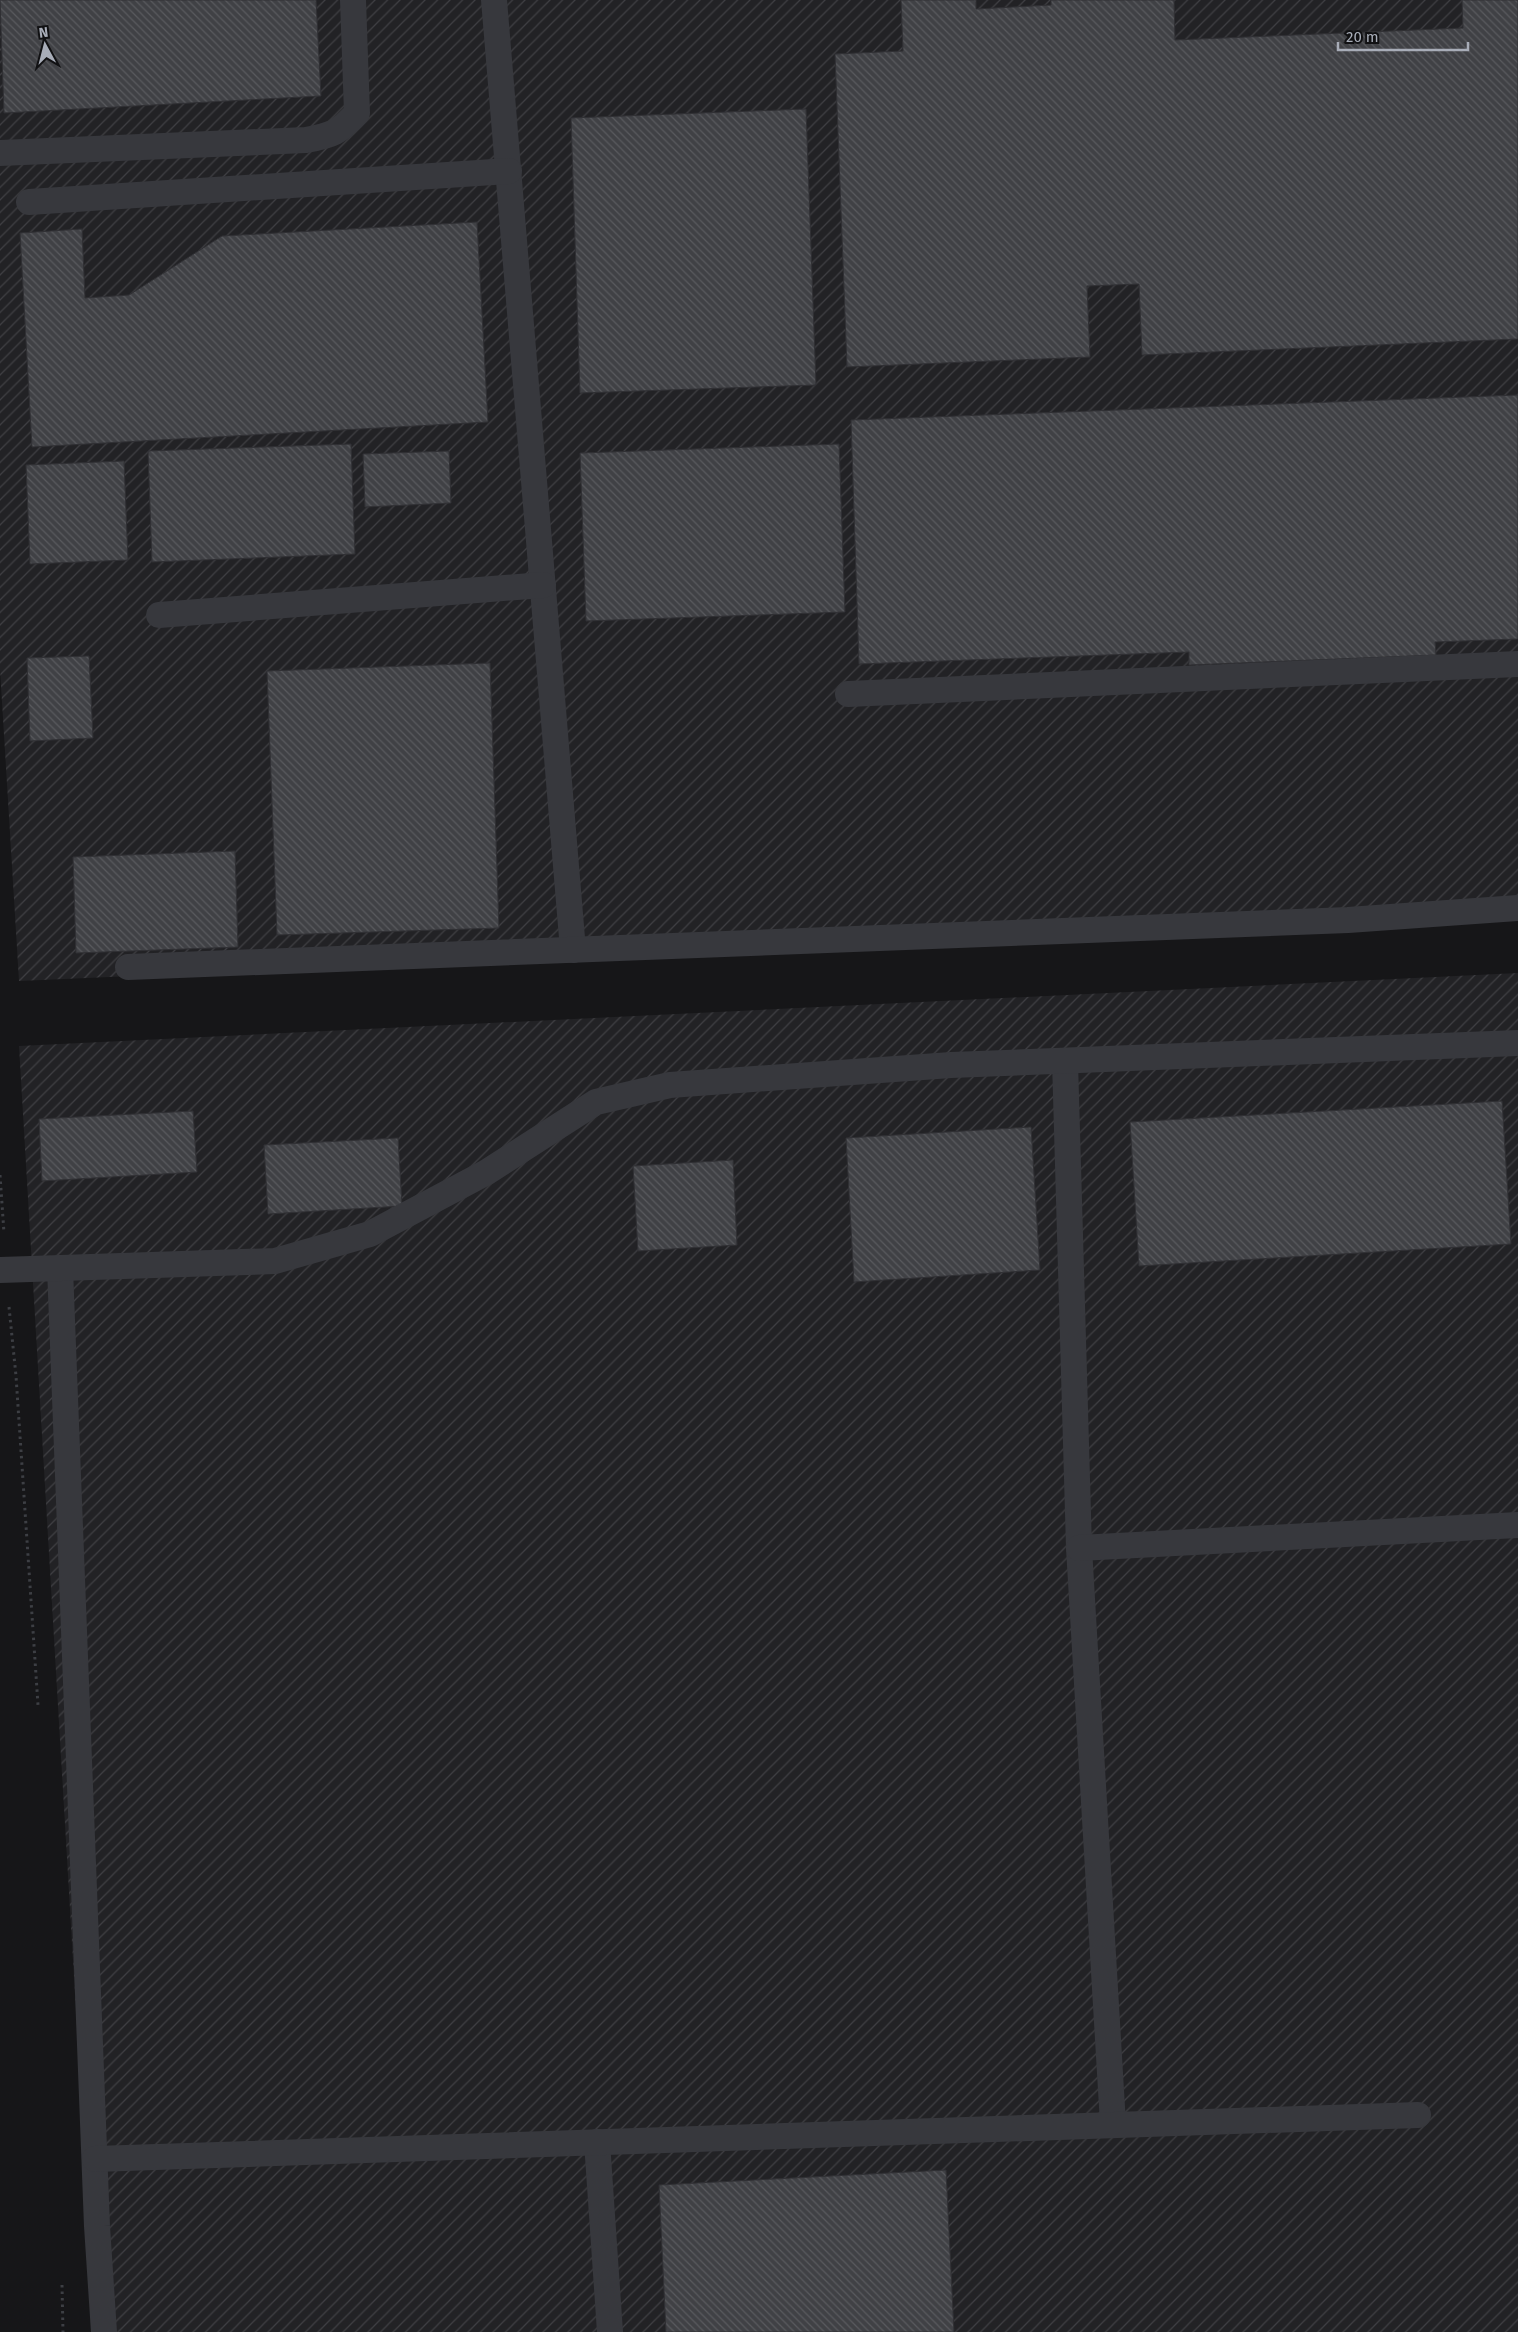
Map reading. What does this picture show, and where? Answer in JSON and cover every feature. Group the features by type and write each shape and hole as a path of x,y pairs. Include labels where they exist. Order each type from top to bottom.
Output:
{"lane":[{"path":"0,153 306,140 332,136 343,128 357,113 353,0"},
{"path":"494,0 573,950"},
{"path":"29,202 508,171"},
{"path":"159,615 543,586"},
{"path":"848,694 1518,664"},
{"path":"128,967 1348,920 1518,908"},
{"path":"3,1270 275,1261 370,1234 487,1172 596,1102 670,1085 951,1065 1518,1043"},
{"path":"1065,1061 1079,1548 1114,2124"},
{"path":"60,1268 94,2159 104,2332"},
{"path":"1079,1548 1518,1525"},
{"path":"94,2159 1418,2115"},
{"path":"597,2142 610,2332"}],"path":[{"path":"0,1175 3,1270 17,1386 38,1713"}],"shaded area":[{"path":"0,0 1518,0 1518,914 19,981 0,669"},
{"path":"1518,973 1518,2332 95,2332 19,1046"}],"building":[{"path":"0,0 316,0 321,96 4,113"},
{"path":"901,0 976,0 976,9 1051,5 1051,0 1174,0 1175,40 1463,28 1462,0 1518,0 1518,339 1142,355 1139,284 1087,286 1090,357 847,367 835,54 903,51"},
{"path":"806,109 816,385 580,393 571,118"},
{"path":"477,222 488,422 32,447 20,233 82,229 85,298 129,295 222,236"},
{"path":"1518,395 1518,639 1435,642 1436,655 1189,665 1189,652 859,664 851,420"},
{"path":"351,444 355,554 152,562 148,451"},
{"path":"839,444 845,612 586,621 580,453"},
{"path":"449,451 451,503 365,507 363,454"},
{"path":"124,461 128,560 30,564 26,465"},
{"path":"89,656 93,738 30,741 27,658"},
{"path":"490,663 499,928 277,935 267,671"},
{"path":"235,851 238,947 76,953 73,857"},
{"path":"1502,1101 1511,1244 1139,1266 1130,1122"},
{"path":"193,1111 197,1172 42,1181 39,1119"},
{"path":"1031,1127 1040,1270 854,1282 846,1138"},
{"path":"398,1138 402,1206 268,1214 264,1145"},
{"path":"733,1160 737,1245 638,1251 633,1166"},
{"path":"946,2170 954,2332 666,2332 659,2185"}]}
